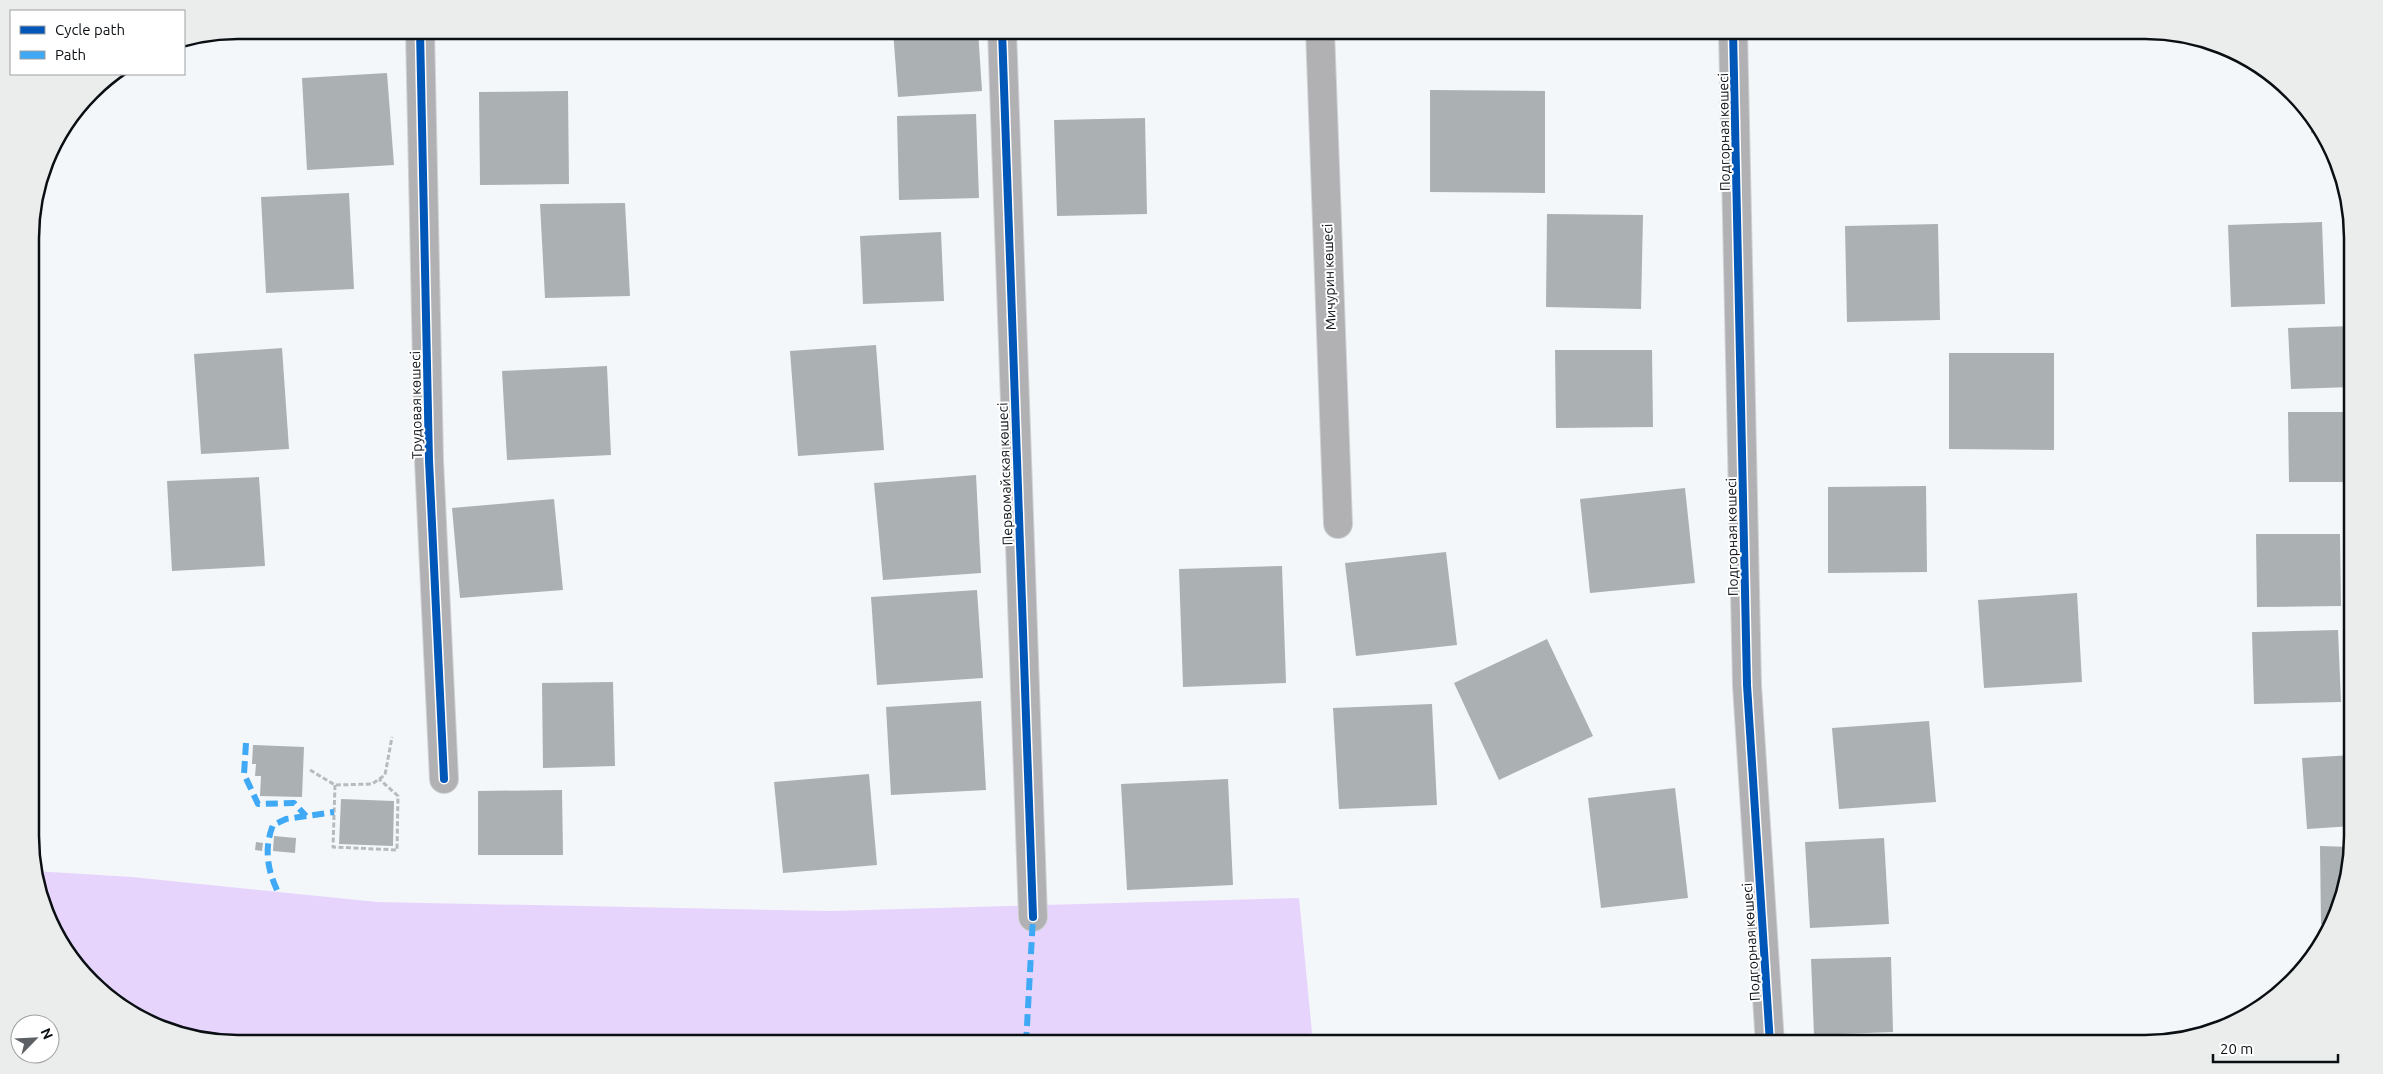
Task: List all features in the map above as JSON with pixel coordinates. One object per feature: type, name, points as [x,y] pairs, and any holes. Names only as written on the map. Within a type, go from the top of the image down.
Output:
[{"type":"street","name":"Трудовая көшесі","points":[[420,39],[429,460],[444,779]]},
{"type":"street","name":"Первомайская көшесі","points":[[1002,39],[1033,917]]},
{"type":"street","name":"Мичурин көшесі","points":[[1320,39],[1338,524]]},
{"type":"street","name":"Подгорная көшесі","points":[[1734,39],[1747,685],[1769,1035]]},
{"type":"path","points":[[310,770],[336,785],[372,784],[385,775],[392,737]]},
{"type":"path","points":[[336,785],[333,847],[397,850],[398,796],[379,779]]},
{"type":"shaded area","points":[[42,872],[132,877],[377,902],[830,911],[1299,898],[1312,1033],[1309,1035],[212,1034],[174,1025],[150,1015],[127,1002],[97,977],[65,936],[49,900]]},
{"type":"building","points":[[894,39],[979,39],[982,91],[898,97]]},
{"type":"building","points":[[387,73],[394,165],[307,170],[302,78]]},
{"type":"building","points":[[1430,90],[1545,91],[1545,193],[1430,192]]},
{"type":"building","points":[[568,91],[569,184],[480,185],[479,92]]},
{"type":"building","points":[[976,114],[979,198],[899,200],[897,116]]},
{"type":"building","points":[[1145,118],[1147,214],[1057,216],[1054,120]]},
{"type":"building","points":[[349,193],[354,289],[266,293],[261,197]]},
{"type":"building","points":[[625,203],[630,296],[545,298],[540,204]]},
{"type":"building","points":[[1547,214],[1643,215],[1641,309],[1546,307]]},
{"type":"building","points":[[2322,222],[2325,304],[2231,307],[2228,225]]},
{"type":"building","points":[[1938,224],[1940,320],[1847,322],[1845,226]]},
{"type":"building","points":[[941,232],[944,301],[863,304],[860,236]]},
{"type":"building","points":[[2344,326],[2344,387],[2291,389],[2288,328]]},
{"type":"building","points":[[876,345],[884,450],[798,456],[790,351]]},
{"type":"building","points":[[282,348],[289,449],[201,454],[194,354]]},
{"type":"building","points":[[1555,350],[1652,350],[1653,427],[1556,428]]},
{"type":"building","points":[[1949,353],[2054,353],[2054,450],[1949,449]]},
{"type":"building","points":[[607,366],[611,455],[507,460],[502,371]]},
{"type":"building","points":[[2288,412],[2344,412],[2344,482],[2289,482]]},
{"type":"building","points":[[976,475],[981,573],[883,580],[874,483]]},
{"type":"building","points":[[259,477],[265,566],[172,571],[167,481]]},
{"type":"building","points":[[1926,486],[1927,572],[1828,573],[1828,487]]},
{"type":"building","points":[[1685,488],[1695,583],[1590,593],[1580,499]]},
{"type":"building","points":[[554,499],[563,590],[460,598],[452,508]]},
{"type":"building","points":[[2256,534],[2340,534],[2341,606],[2257,607]]},
{"type":"building","points":[[1446,552],[1457,645],[1356,656],[1345,563]]},
{"type":"building","points":[[1282,566],[1286,683],[1183,687],[1179,569]]},
{"type":"building","points":[[977,590],[983,678],[877,685],[871,597]]},
{"type":"building","points":[[2077,593],[2082,682],[1984,688],[1978,600]]},
{"type":"building","points":[[2338,630],[2341,702],[2254,704],[2252,632]]},
{"type":"building","points":[[1547,639],[1593,736],[1499,780],[1454,683]]},
{"type":"building","points":[[613,682],[615,766],[543,768],[542,683]]},
{"type":"building","points":[[981,701],[986,790],[891,795],[886,707]]},
{"type":"building","points":[[1432,704],[1437,805],[1339,809],[1333,708]]},
{"type":"building","points":[[1929,721],[1936,802],[1839,809],[1832,728]]},
{"type":"building","points":[[253,745],[304,747],[302,797],[260,796],[261,776],[255,776],[256,764],[252,764]]},
{"type":"building","points":[[2344,756],[2344,827],[2307,829],[2302,758]]},
{"type":"building","points":[[869,774],[877,865],[783,873],[774,782]]},
{"type":"building","points":[[1228,779],[1233,885],[1127,890],[1121,784]]},
{"type":"building","points":[[1675,788],[1688,898],[1601,908],[1588,798]]},
{"type":"building","points":[[562,790],[563,855],[478,855],[478,791]]},
{"type":"building","points":[[341,799],[394,801],[393,846],[339,844]]},
{"type":"building","points":[[274,836],[296,838],[295,853],[273,851]]},
{"type":"building","points":[[1884,838],[1889,924],[1810,928],[1805,842]]},
{"type":"building","points":[[256,842],[263,843],[262,851],[255,850]]},
{"type":"building","points":[[2320,846],[2344,847],[2343,862],[2334,900],[2324,924],[2321,924]]},
{"type":"building","points":[[1891,957],[1893,1032],[1814,1035],[1811,959]]},
{"type":"marked path","points":[[246,743],[244,774],[258,804],[294,803],[306,816]]},
{"type":"marked path","points":[[277,890],[268,858],[268,842],[273,825],[286,819],[334,812]]},
{"type":"marked path","points":[[1026,1035],[1033,917]]},
{"type":"cycle path","points":[[420,39],[429,460],[444,779]]},
{"type":"cycle path","points":[[1002,39],[1033,917]]},
{"type":"cycle path","points":[[1733,39],[1747,685],[1769,1035]]}]
